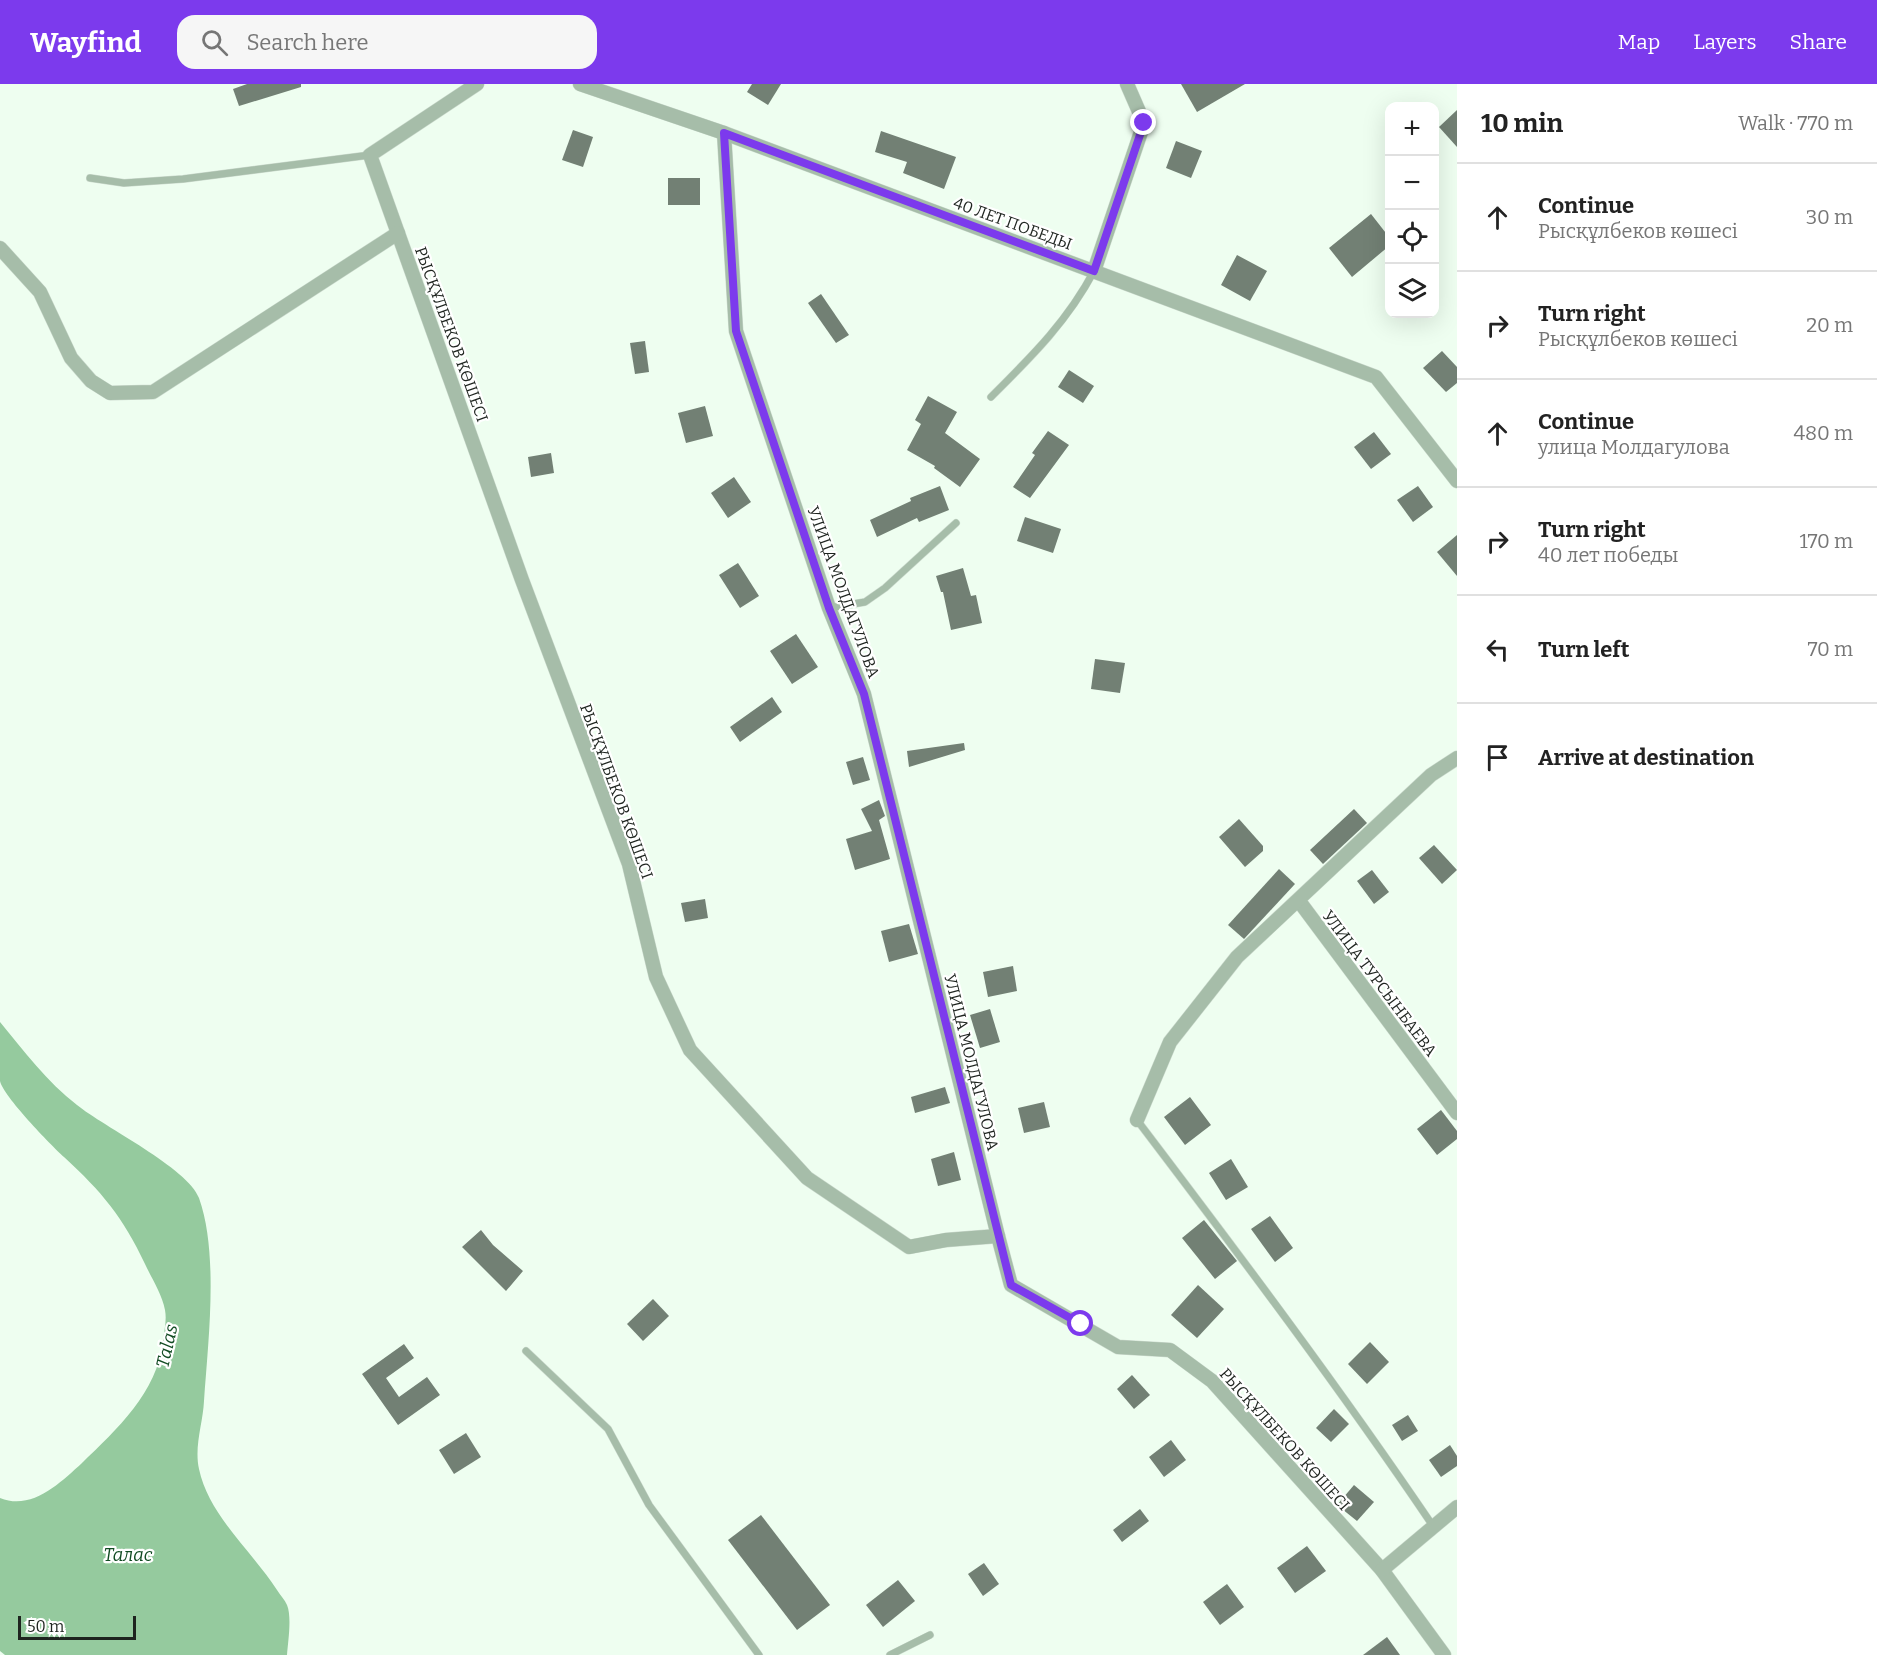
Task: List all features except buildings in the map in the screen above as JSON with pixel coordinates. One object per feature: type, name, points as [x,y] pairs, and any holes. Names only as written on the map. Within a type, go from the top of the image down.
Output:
[{"type":"street","points":[[370,156],[477,84]]},
{"type":"street","name":"40 ЛЕТ ПОБЕДЫ","points":[[580,84],[724,133],[1376,377],[1457,481]]},
{"type":"street","points":[[1094,271],[1144,123],[1128,84]]},
{"type":"street","name":"УЛИЦА МОЛДАГУЛОВА","points":[[724,133],[736,331],[829,608],[864,694],[998,1236]]},
{"type":"street","name":"РЫСҚҰЛБЕКОВ КӨШЕСІ","points":[[370,156],[522,580],[628,864],[656,977],[690,1050],[807,1178],[909,1247],[946,1240],[998,1236],[1011,1285],[1118,1347],[1170,1350],[1212,1381],[1382,1570],[1444,1655]]},
{"type":"street","points":[[0,248],[40,292],[71,358],[91,381],[110,393],[153,392],[398,233]]},
{"type":"street","points":[[1137,1120],[1170,1042],[1237,957],[1431,775],[1457,758]]},
{"type":"street","name":"УЛИЦА ТУРСЫНБАЕВА","points":[[1299,901],[1457,1113]]},
{"type":"street","points":[[1382,1570],[1457,1507]]},
{"type":"lane","points":[[90,178],[124,183],[183,179],[370,156]]},
{"type":"lane","points":[[991,397],[1037,352],[1077,303],[1094,271]]},
{"type":"lane","points":[[829,608],[865,602],[879,593],[956,523]]},
{"type":"lane","points":[[1137,1120],[1252,1272],[1390,1462],[1432,1526]]},
{"type":"lane","points":[[526,1351],[608,1429],[649,1505],[759,1655]]},
{"type":"lane","points":[[890,1655],[930,1635]]},
{"type":"water","name":"Талас","points":[[0,1022],[36,1066],[66,1096],[163,1161],[192,1186],[199,1198],[209,1245],[210,1298],[204,1401],[198,1443],[199,1469],[204,1486],[221,1518],[286,1603],[289,1623],[287,1655],[5,1655],[0,1651],[0,1498],[23,1501],[45,1493],[73,1471],[121,1423],[133,1409],[153,1377],[159,1360],[166,1318],[159,1292],[137,1247],[120,1219],[90,1182],[28,1120],[3,1088],[0,1081]]},
{"type":"route","points":[[1081,1324],[1011,1285],[864,694],[829,608],[736,331],[724,133],[1094,271],[1144,123]]},
{"type":"water label","name":"Talas","points":[[167,1346]]}]
